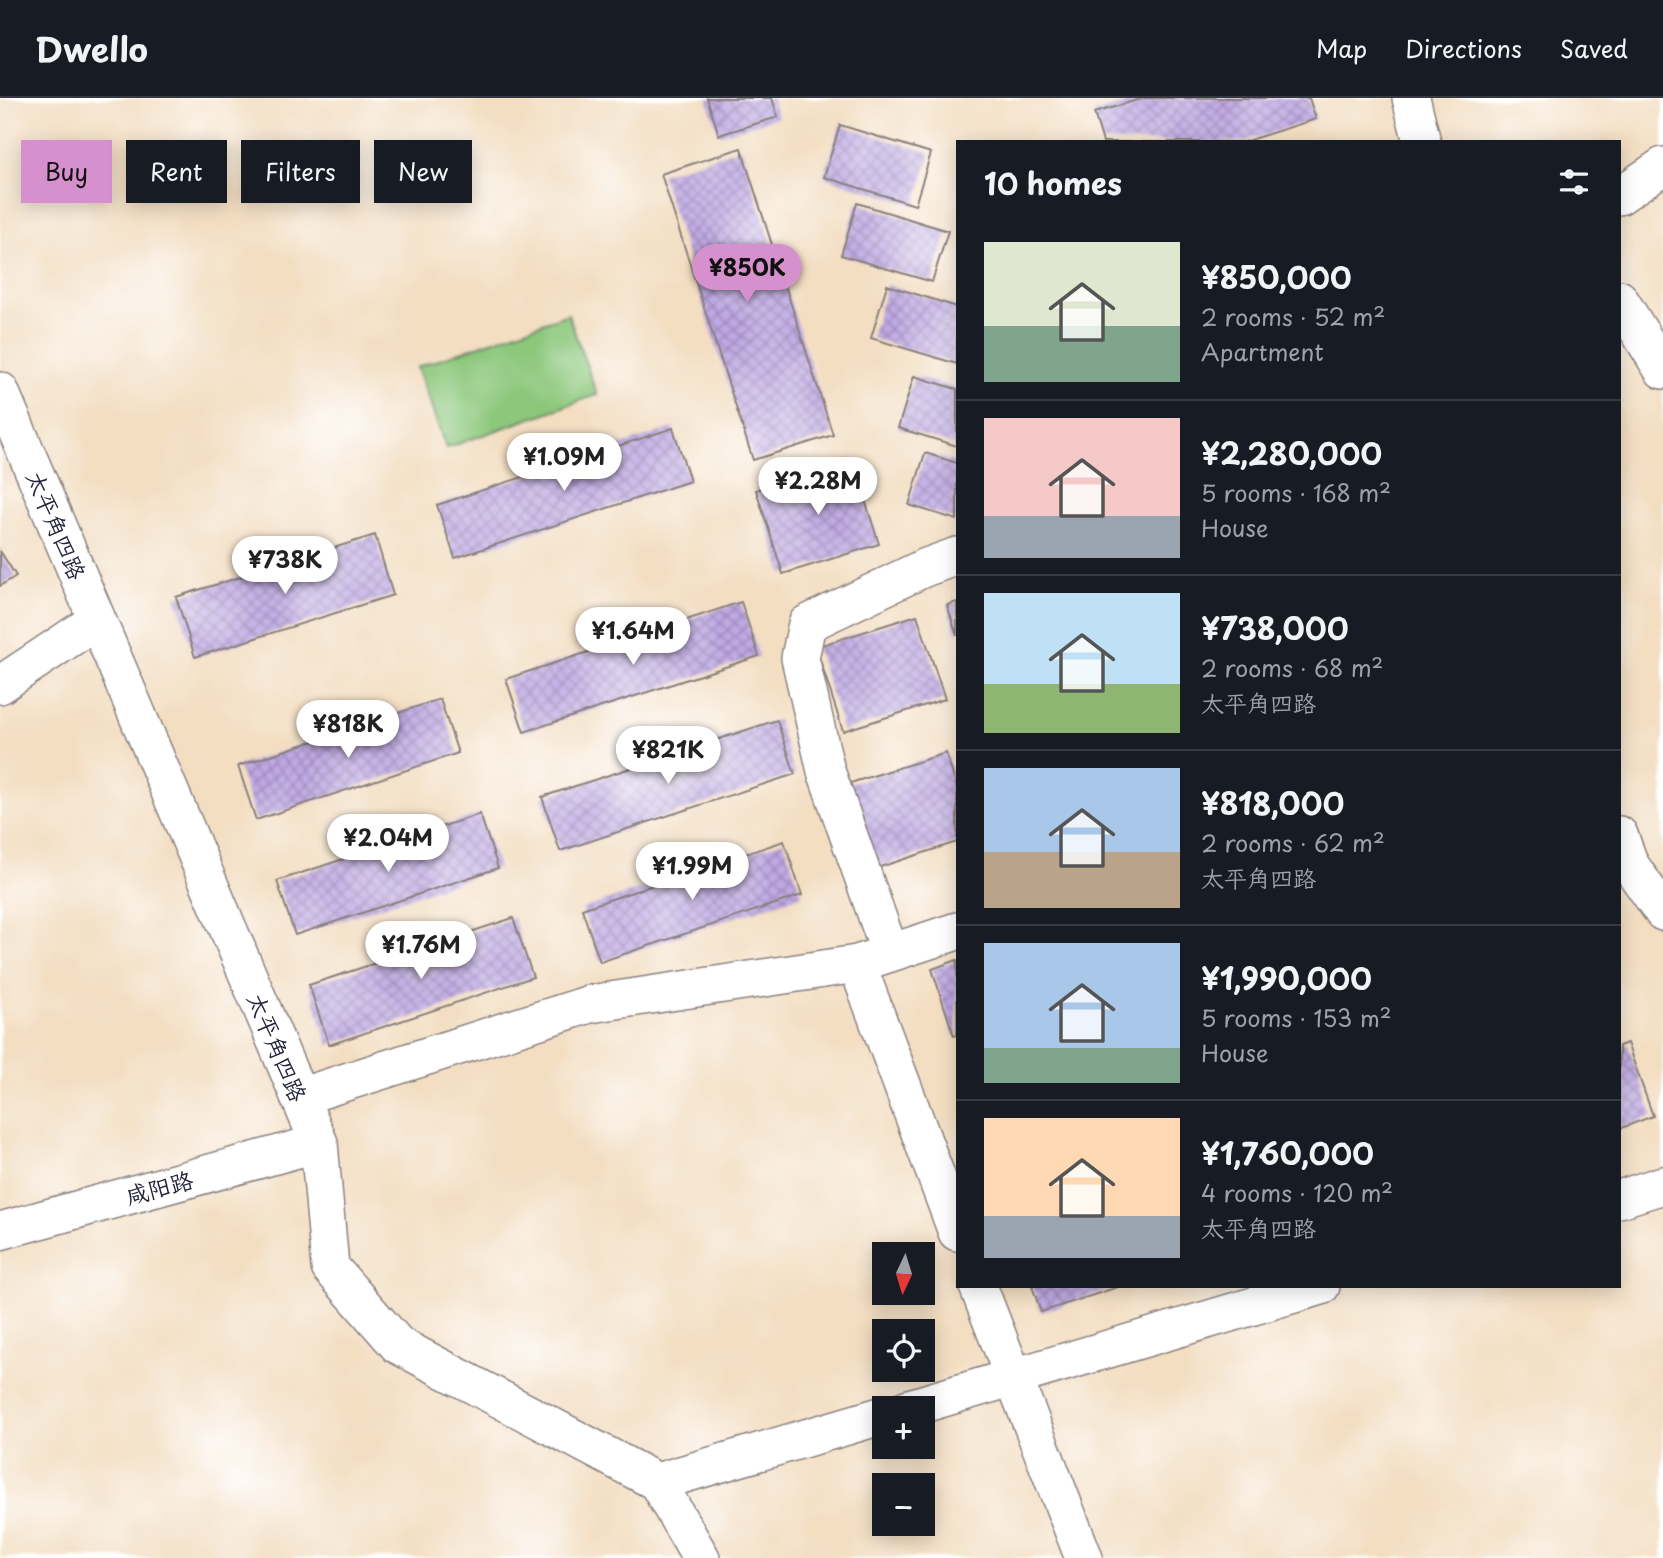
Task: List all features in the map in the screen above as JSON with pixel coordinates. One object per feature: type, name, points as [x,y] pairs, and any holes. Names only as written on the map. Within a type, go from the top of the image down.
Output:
[{"type":"street","points":[[1411,98],[1422,140]]},
{"type":"street","points":[[1621,195],[1663,166]]},
{"type":"street","points":[[1621,302],[1663,370]]},
{"type":"street","name":"太平角四路","points":[[0,391],[319,1143],[330,1266],[398,1345],[657,1482]]},
{"type":"street","points":[[956,556],[924,568],[807,624],[800,657],[873,958],[956,1229]]},
{"type":"street","points":[[0,685],[97,620]]},
{"type":"street","points":[[1621,840],[1630,865],[1663,912]]},
{"type":"street","points":[[299,1097],[590,1004],[873,958],[956,931]]},
{"type":"street","name":"咸阳路","points":[[0,1231],[319,1143]]},
{"type":"street","points":[[1621,1198],[1663,1185]]},
{"type":"street","points":[[979,1288],[1084,1558]]},
{"type":"street","points":[[935,1401],[1314,1288]]},
{"type":"street","points":[[701,1558],[657,1482],[872,1419]]},
{"type":"green space","points":[[568,314],[597,395],[446,448],[417,367]]},
{"type":"building","points":[[707,98],[772,98],[778,117],[719,135]]},
{"type":"building","points":[[1144,98],[1309,98],[1316,119],[1249,140],[1102,140],[1094,113]]},
{"type":"building","points":[[840,125],[931,153],[915,205],[824,177]]},
{"type":"building","points":[[741,148],[833,435],[753,460],[661,174]]},
{"type":"building","points":[[857,203],[948,231],[932,282],[841,255]]},
{"type":"building","points":[[887,285],[956,307],[956,364],[871,338]]},
{"type":"building","points":[[914,376],[956,389],[956,446],[898,428]]},
{"type":"building","points":[[673,428],[690,481],[455,558],[437,505]]},
{"type":"building","points":[[925,453],[956,463],[956,520],[909,505]]},
{"type":"building","points":[[852,459],[879,544],[783,574],[756,490]]},
{"type":"building","points":[[375,535],[393,595],[195,657],[176,597]]},
{"type":"building","points":[[0,551],[16,576],[0,586]]},
{"type":"building","points":[[741,602],[759,656],[524,732],[506,679]]},
{"type":"building","points":[[956,602],[956,633],[947,605]]},
{"type":"building","points":[[917,615],[945,699],[843,731],[816,647]]},
{"type":"building","points":[[440,699],[458,753],[256,820],[238,766]]},
{"type":"building","points":[[777,720],[795,774],[560,851],[542,797]]},
{"type":"building","points":[[946,753],[956,785],[956,842],[871,870],[844,785]]},
{"type":"building","points":[[480,814],[498,868],[295,935],[277,881]]},
{"type":"building","points":[[784,841],[802,895],[600,962],[582,909]]},
{"type":"building","points":[[513,918],[533,977],[329,1045],[309,985]]},
{"type":"building","points":[[956,960],[956,1035],[954,1036],[932,969]]},
{"type":"building","points":[[1627,1043],[1653,1116],[1621,1128],[1621,1045]]},
{"type":"building","points":[[1033,1288],[1115,1288],[1041,1312]]}]
